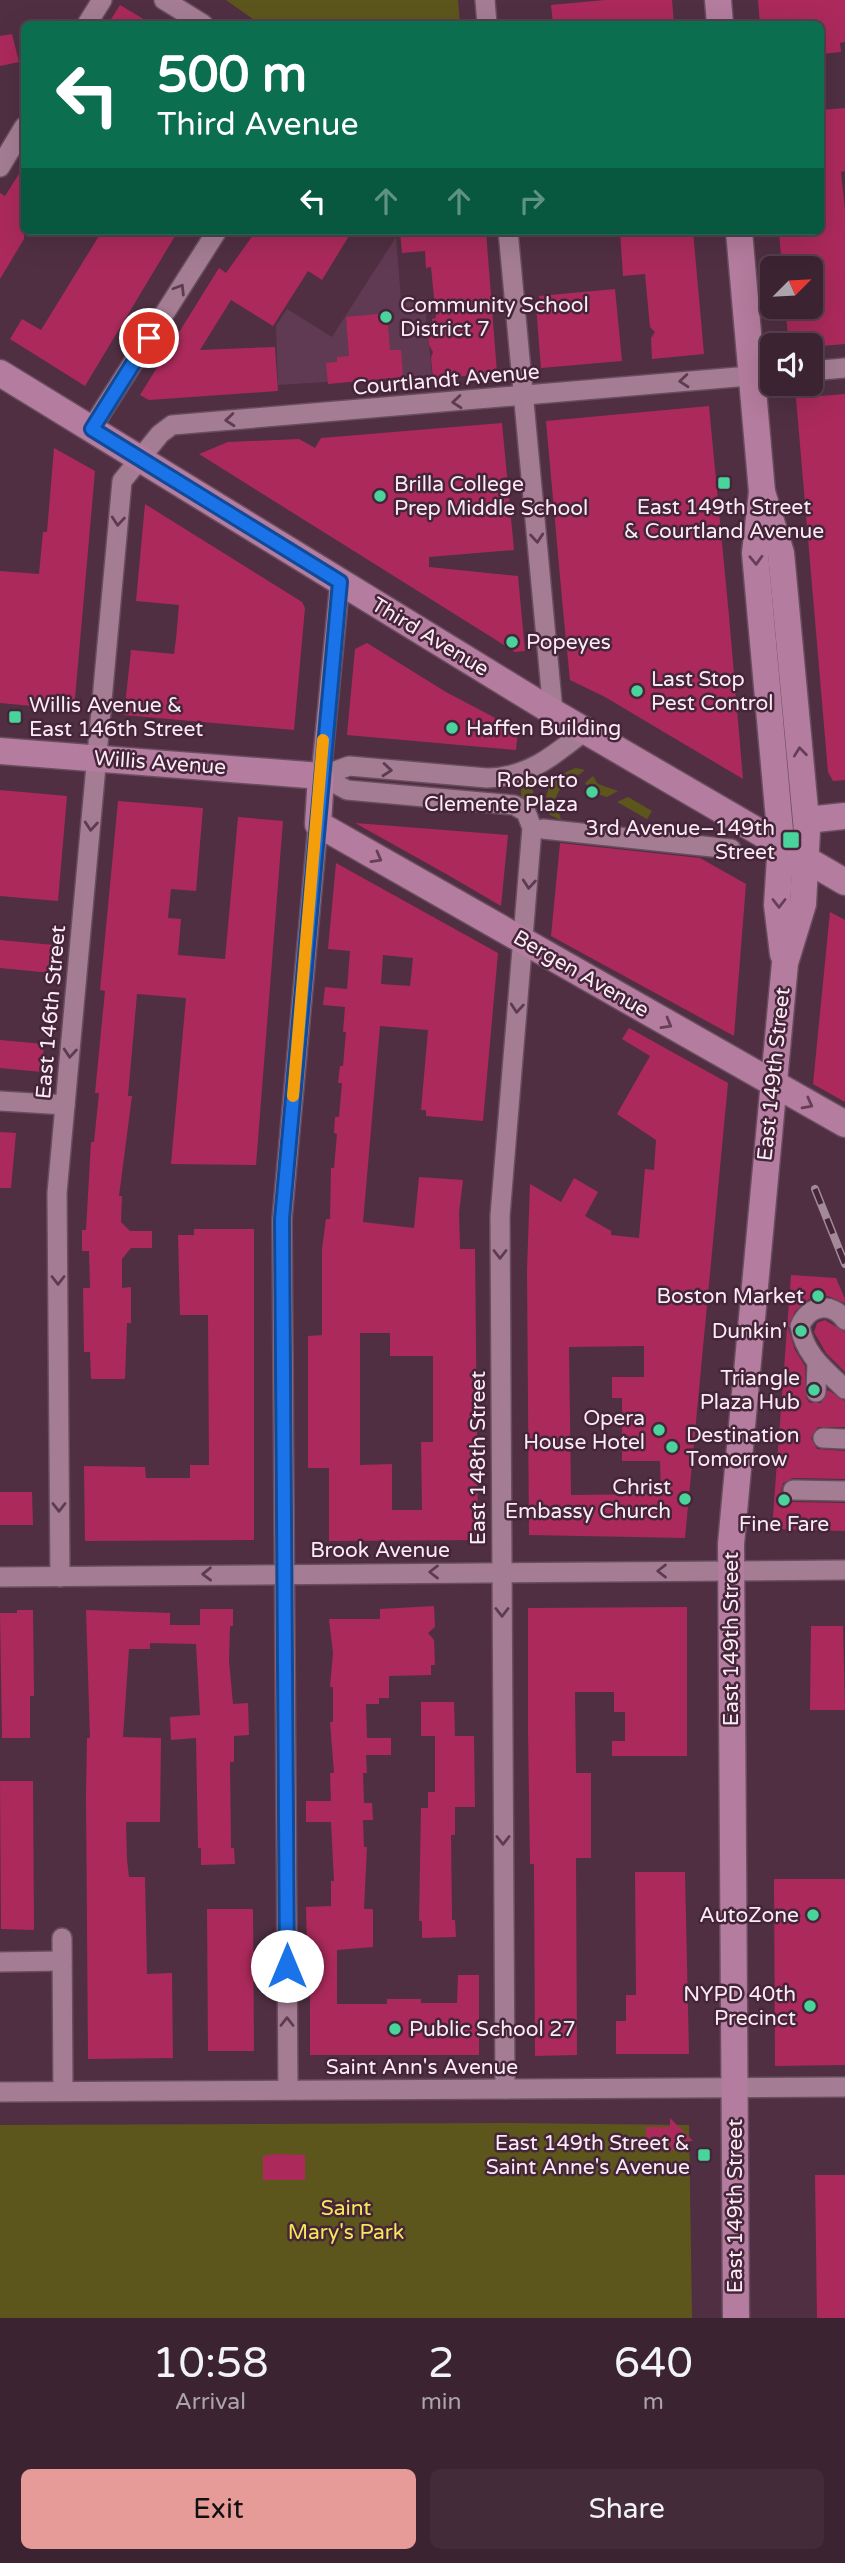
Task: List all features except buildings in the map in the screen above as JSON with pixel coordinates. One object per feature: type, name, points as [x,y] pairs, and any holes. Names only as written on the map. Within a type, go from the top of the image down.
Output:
[{"type":"main road","points":[[718,0],[720,21]]},
{"type":"main road","name":"East 149th Street","points":[[740,235],[760,362]]},
{"type":"main road","name":"Third Avenue","points":[[0,373],[553,712],[807,859]]},
{"type":"main road","name":"East 149th Street","points":[[762,396],[762,492],[755,553],[781,842],[777,905],[785,963]]},
{"type":"main road","name":"East 149th Street","points":[[736,2318],[730,1571],[785,963],[803,904],[807,859],[807,820],[780,552],[762,492]]},
{"type":"main road","name":"Willis Avenue","points":[[0,751],[321,776]]},
{"type":"main road","points":[[318,824],[321,776]]},
{"type":"main road","points":[[807,820],[845,816]]},
{"type":"main road","name":"Bergen Avenue","points":[[318,824],[845,1124]]},
{"type":"main road","points":[[807,859],[845,882]]},
{"type":"street","points":[[89,21],[102,0]]},
{"type":"street","points":[[164,0],[198,21]]},
{"type":"street","points":[[485,0],[487,21]]},
{"type":"street","points":[[0,167],[21,132]]},
{"type":"street","points":[[92,429],[214,235]]},
{"type":"street","points":[[508,235],[553,712]]},
{"type":"street","points":[[823,370],[845,368]]},
{"type":"street","name":"Courtlandt Avenue","points":[[138,458],[160,433],[172,425],[525,397],[760,374]]},
{"type":"street","name":"East 146th Street","points":[[60,1577],[57,1193],[122,481],[138,458]]},
{"type":"street","points":[[321,776],[340,582]]},
{"type":"street","name":"Willis Avenue","points":[[321,776],[349,766],[487,778],[510,776],[546,761],[587,730]]},
{"type":"street","name":"Willis Avenue","points":[[321,776],[347,790],[514,805],[526,812],[538,829]]},
{"type":"street","points":[[288,2090],[282,1219],[318,824]]},
{"type":"street","points":[[538,829],[731,849]]},
{"type":"street","name":"East 148th Street","points":[[505,2089],[500,1206],[524,940],[538,829]]},
{"type":"street","points":[[0,1101],[65,1105]]},
{"type":"street","points":[[845,1320],[838,1310],[826,1306],[809,1312],[803,1319],[802,1339],[817,1363],[845,1389]]},
{"type":"street","points":[[817,1363],[817,1392]]},
{"type":"street","points":[[822,1438],[845,1439]]},
{"type":"street","points":[[793,1490],[845,1491]]},
{"type":"street","name":"Brook Avenue","points":[[0,1577],[845,1570]]},
{"type":"street","points":[[62,1938],[63,2091]]},
{"type":"street","points":[[0,1962],[62,1961]]},
{"type":"street","name":"Saint Ann's Avenue","points":[[0,2092],[845,2087]]},
{"type":"shaded area","name":"Community School District 7","points":[[396,237],[401,300],[424,298],[432,375],[278,385],[276,326],[287,309],[332,337]]},
{"type":"green space","points":[[226,0],[458,0],[460,21],[256,21]]},
{"type":"green space","points":[[576,768],[585,770],[560,789],[555,799],[561,820],[550,815],[547,809],[549,788],[557,778]]},
{"type":"green space","points":[[534,776],[532,808],[521,798],[521,780]]},
{"type":"green space","points":[[593,776],[598,784],[618,791],[607,797],[594,793],[585,783]]},
{"type":"green space","points":[[628,797],[652,811],[647,819],[617,802]]},
{"type":"green space","name":"Saint Mary's Park","points":[[0,2125],[689,2125],[692,2318],[0,2318]]},
{"type":"railway","points":[[815,1189],[845,1264]]},
{"type":"slow traffic","points":[[293,1096],[323,740]]},
{"type":"place","name":"Community School District 7","points":[[386,317]]},
{"type":"place","name":"East 149th Street & Courtland Avenue","points":[[724,483]]},
{"type":"place","name":"Brilla College Prep Middle School","points":[[380,496]]},
{"type":"place","name":"Popeyes","points":[[512,642]]},
{"type":"place","name":"Last Stop Pest Control","points":[[637,691]]},
{"type":"place","name":"Willis Avenue & East 146th Street","points":[[15,717]]},
{"type":"place","name":"Haffen Building","points":[[452,728]]},
{"type":"place","name":"Roberto Clemente Plaza","points":[[592,792]]},
{"type":"place","name":"3rd Avenue–149th Street","points":[[791,840]]},
{"type":"place","name":"Boston Market","points":[[818,1296]]},
{"type":"place","name":"Dunkin'","points":[[801,1331]]},
{"type":"place","name":"Triangle Plaza Hub","points":[[814,1390]]},
{"type":"place","name":"Opera House Hotel","points":[[659,1430]]},
{"type":"place","name":"Destination Tomorrow","points":[[672,1447]]},
{"type":"place","name":"Christ Embassy Church","points":[[685,1499]]},
{"type":"place","name":"Fine Fare","points":[[784,1500]]},
{"type":"place","name":"AutoZone","points":[[813,1915]]},
{"type":"place","name":"NYPD 40th Precinct","points":[[810,2006]]},
{"type":"place","name":"Public School 27","points":[[395,2029]]},
{"type":"place","name":"East 149th Street & Saint Anne's Avenue","points":[[704,2155]]},
{"type":"route","points":[[149,338],[92,429],[340,582],[333,630],[282,1219],[287,1966]]}]
